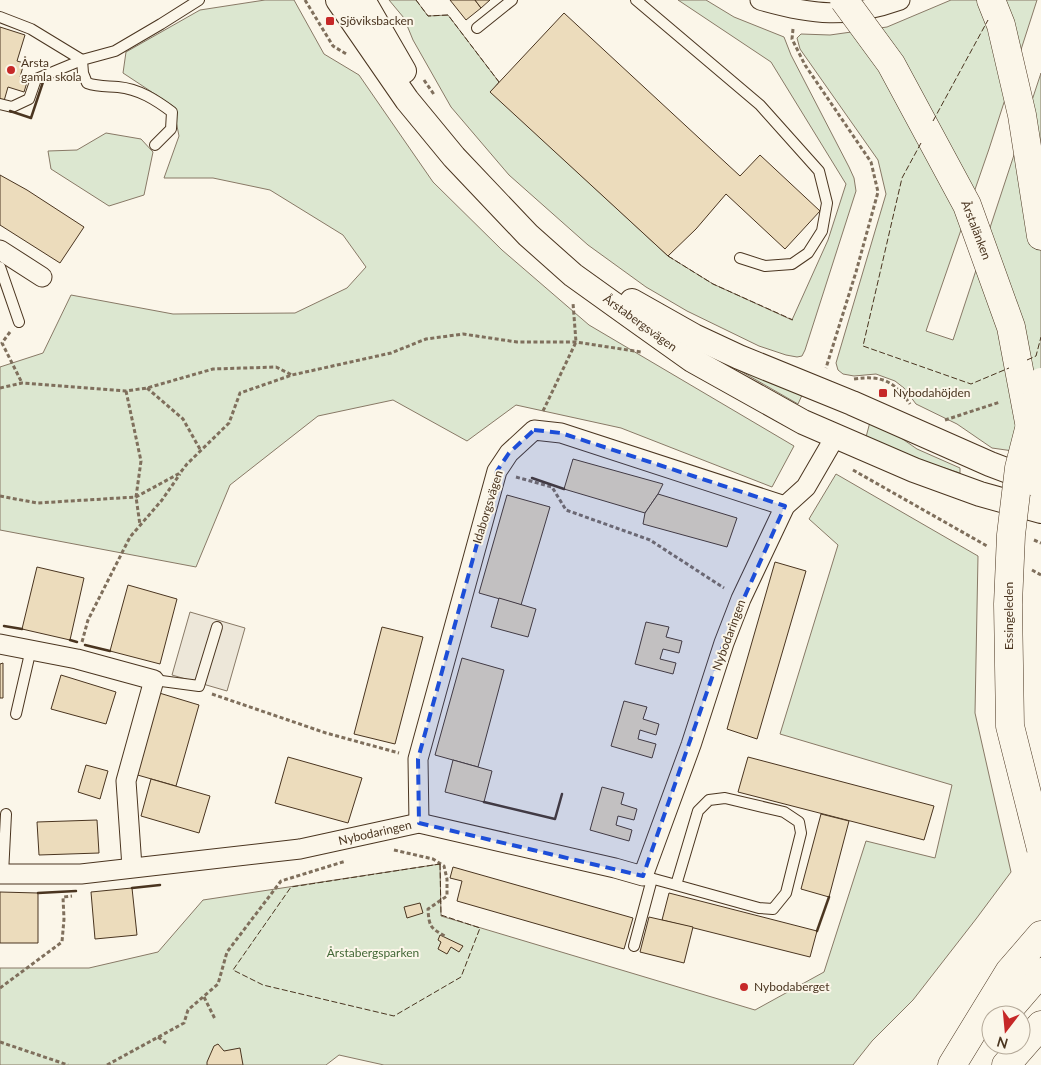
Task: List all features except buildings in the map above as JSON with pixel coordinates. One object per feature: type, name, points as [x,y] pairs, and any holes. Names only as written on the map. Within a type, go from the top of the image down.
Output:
[{"type":"main road","name":"Årstalänken","points":[[844,0],[891,64],[968,204],[1011,327],[1041,485]]},
{"type":"main road","points":[[991,0],[1001,25],[1022,115],[1041,236]]},
{"type":"main road","name":"Essingeleden","points":[[1041,382],[1019,468],[1011,535],[1008,604],[1010,726],[1041,849]]},
{"type":"main road","points":[[952,1065],[1009,972],[1041,935]]},
{"type":"main road","points":[[1013,1005],[1041,972]]},
{"type":"main road","points":[[1006,1065],[1041,1025]]},
{"type":"main road","points":[[963,1065],[981,1042]]},
{"type":"street","name":"Årstabergsvägen","points":[[338,0],[407,100],[454,157],[528,234],[567,269],[692,360],[803,422],[835,437],[914,470],[980,494],[1041,511]]},
{"type":"street","name":"Årstabergsvägen","points":[[364,0],[400,66],[452,140],[493,184],[540,228],[593,272],[638,305],[694,336],[747,360],[852,403],[1041,485]]},
{"type":"street","points":[[760,0],[795,10],[835,14],[880,7],[900,0]]},
{"type":"street","points":[[0,250],[42,277]]},
{"type":"street","points":[[835,437],[852,403]]},
{"type":"street","points":[[534,430],[561,432],[785,506]]},
{"type":"street","name":"Idaborgsvägen","points":[[420,823],[418,759],[497,471],[509,453],[534,430]]},
{"type":"street","name":"Nybodaringen","points":[[2,874],[81,874],[300,849],[420,823],[615,868],[648,878],[724,643],[741,599],[785,506],[806,487],[835,437]]},
{"type":"street","points":[[0,644],[77,659],[154,680],[126,781],[132,868]]},
{"type":"lane","points":[[0,104],[12,107],[29,99],[36,79],[82,60],[115,50],[199,0]]},
{"type":"lane","points":[[477,28],[512,0]]},
{"type":"lane","points":[[636,0],[760,105],[819,172],[827,203],[822,231],[808,253],[792,264],[783,265],[766,266],[740,258]]},
{"type":"lane","points":[[0,17],[31,29],[82,60]]},
{"type":"lane","points":[[82,60],[82,73],[87,83],[100,87],[120,87],[151,96],[172,112],[170,130],[155,145]]},
{"type":"lane","points":[[0,267],[18,322]]},
{"type":"lane","points":[[154,680],[199,686],[216,628]]},
{"type":"lane","points":[[16,714],[30,649]]},
{"type":"lane","name":"Nybodaringen","points":[[648,878],[759,908],[773,909],[786,893],[801,833],[800,822],[784,812],[725,798],[709,800],[698,812],[676,885]]},
{"type":"lane","points":[[2,874],[6,814]]},
{"type":"lane","points":[[634,946],[648,878]]},
{"type":"path","points":[[423,79],[439,102]]},
{"type":"path","points":[[534,430],[576,342],[572,295]]},
{"type":"path","points":[[18,322],[2,343],[22,383]]},
{"type":"path","points":[[81,644],[88,620],[109,575],[130,538],[162,500],[187,464],[229,423],[240,394],[292,375],[391,353],[426,339],[463,334],[517,342],[576,342],[644,353]]},
{"type":"path","points":[[0,388],[22,383],[126,391],[147,388],[213,369],[276,366],[292,375]]},
{"type":"path","points":[[853,380],[877,378],[893,385],[900,390],[912,407]]},
{"type":"path","points":[[147,388],[183,419],[201,451]]},
{"type":"path","points":[[126,391],[140,461],[136,497],[140,525]]},
{"type":"path","points":[[942,421],[1004,401]]},
{"type":"path","points":[[497,471],[552,487],[566,510],[650,540],[741,599]]},
{"type":"path","points":[[0,496],[37,503],[136,497],[180,473]]},
{"type":"path","points":[[199,686],[209,693],[326,733],[418,759]]},
{"type":"path","points":[[394,847],[388,849],[433,859],[444,866],[447,879],[447,896],[428,909],[428,921],[432,929],[445,936]]},
{"type":"path","points":[[107,1065],[184,1023],[188,1010],[218,984],[228,952],[281,881],[352,860]]},
{"type":"path","points":[[0,988],[62,942],[64,920],[63,897],[73,896]]},
{"type":"path","points":[[204,997],[215,1019]]},
{"type":"path","points":[[158,1037],[166,1043]]},
{"type":"path","points":[[0,1042],[68,1065]]},
{"type":"highlighted area","points":[[534,430],[561,433],[785,506],[724,643],[643,876],[419,823],[418,759],[497,471],[509,453]]},
{"type":"green space","points":[[265,0],[294,0],[324,54],[359,75],[433,182],[502,250],[589,325],[794,446],[772,487],[621,428],[516,405],[467,441],[393,400],[318,416],[230,485],[196,567],[0,530],[0,367],[43,353],[71,295],[173,314],[295,313],[347,288],[366,267],[343,235],[270,190],[213,178],[164,178],[179,136],[173,106],[123,73],[126,52],[200,10]]},
{"type":"green space","points":[[389,0],[416,0],[428,16],[448,15],[499,82],[491,92],[668,256],[713,284],[792,320],[828,240],[846,184],[771,62],[678,0],[706,0],[734,17],[784,37],[791,55],[849,167],[854,178],[856,191],[802,356],[786,355],[759,346],[687,311],[646,287],[588,245],[509,175],[451,107],[413,40],[404,18]]},
{"type":"green space","points":[[951,0],[1037,0],[989,149],[926,331],[953,340],[1041,73],[1041,455],[992,448],[957,424],[916,404],[904,388],[895,381],[876,374],[854,376],[843,374],[838,370],[836,363],[886,194],[878,160],[800,49],[797,38],[801,34],[830,35],[887,27]]},
{"type":"green space","points":[[106,133],[141,139],[153,152],[144,195],[109,206],[51,169],[48,151],[77,150]]},
{"type":"green space","points":[[723,361],[803,393],[798,404]]},
{"type":"green space","points":[[870,422],[891,431],[917,449],[960,468],[960,473],[929,463],[866,437]]},
{"type":"green space","name":"Årstabergsparken","points":[[836,474],[978,556],[975,713],[1011,872],[913,1000],[872,1041],[853,1065],[384,1065],[339,1055],[326,1065],[0,1065],[0,968],[89,968],[158,952],[203,900],[440,864],[441,916],[755,1010],[824,972],[866,841],[935,858],[952,785],[780,734],[838,545],[809,519]]},
{"type":"shaded area","points":[[190,612],[245,628],[227,691],[172,675]]},
{"type":"fence","points":[[416,0],[428,16],[448,15],[499,82],[497,85]]},
{"type":"fence","points":[[933,121],[988,20]]},
{"type":"fence","points":[[921,143],[902,178],[863,346],[971,384],[1009,368]]},
{"type":"fence","points":[[668,256],[713,284],[793,320]]},
{"type":"fence","points":[[1027,360],[1036,356],[1041,337]]},
{"type":"fence","points":[[440,864],[441,915],[480,928],[461,977],[394,1016],[263,985],[233,970],[291,887],[440,864]]},
{"type":"wall","points":[[10,111],[31,118],[43,82]]},
{"type":"wall","points":[[532,478],[564,489]]},
{"type":"wall","points":[[4,626],[22,629]]},
{"type":"wall","points":[[70,640],[77,642]]},
{"type":"wall","points":[[85,645],[110,651]]},
{"type":"wall","points":[[484,802],[555,819],[562,794]]},
{"type":"wall","points":[[132,888],[160,885]]},
{"type":"wall","points":[[38,893],[76,891]]},
{"type":"wall","points":[[817,931],[829,897]]},
{"type":"place","name":"Sjöviksbacken","points":[[330,21]]},
{"type":"place","name":"Årsta gamla skola","points":[[11,70]]},
{"type":"place","name":"Nybodahöjden","points":[[883,393]]},
{"type":"place","name":"Nybodaberget","points":[[744,987]]}]
